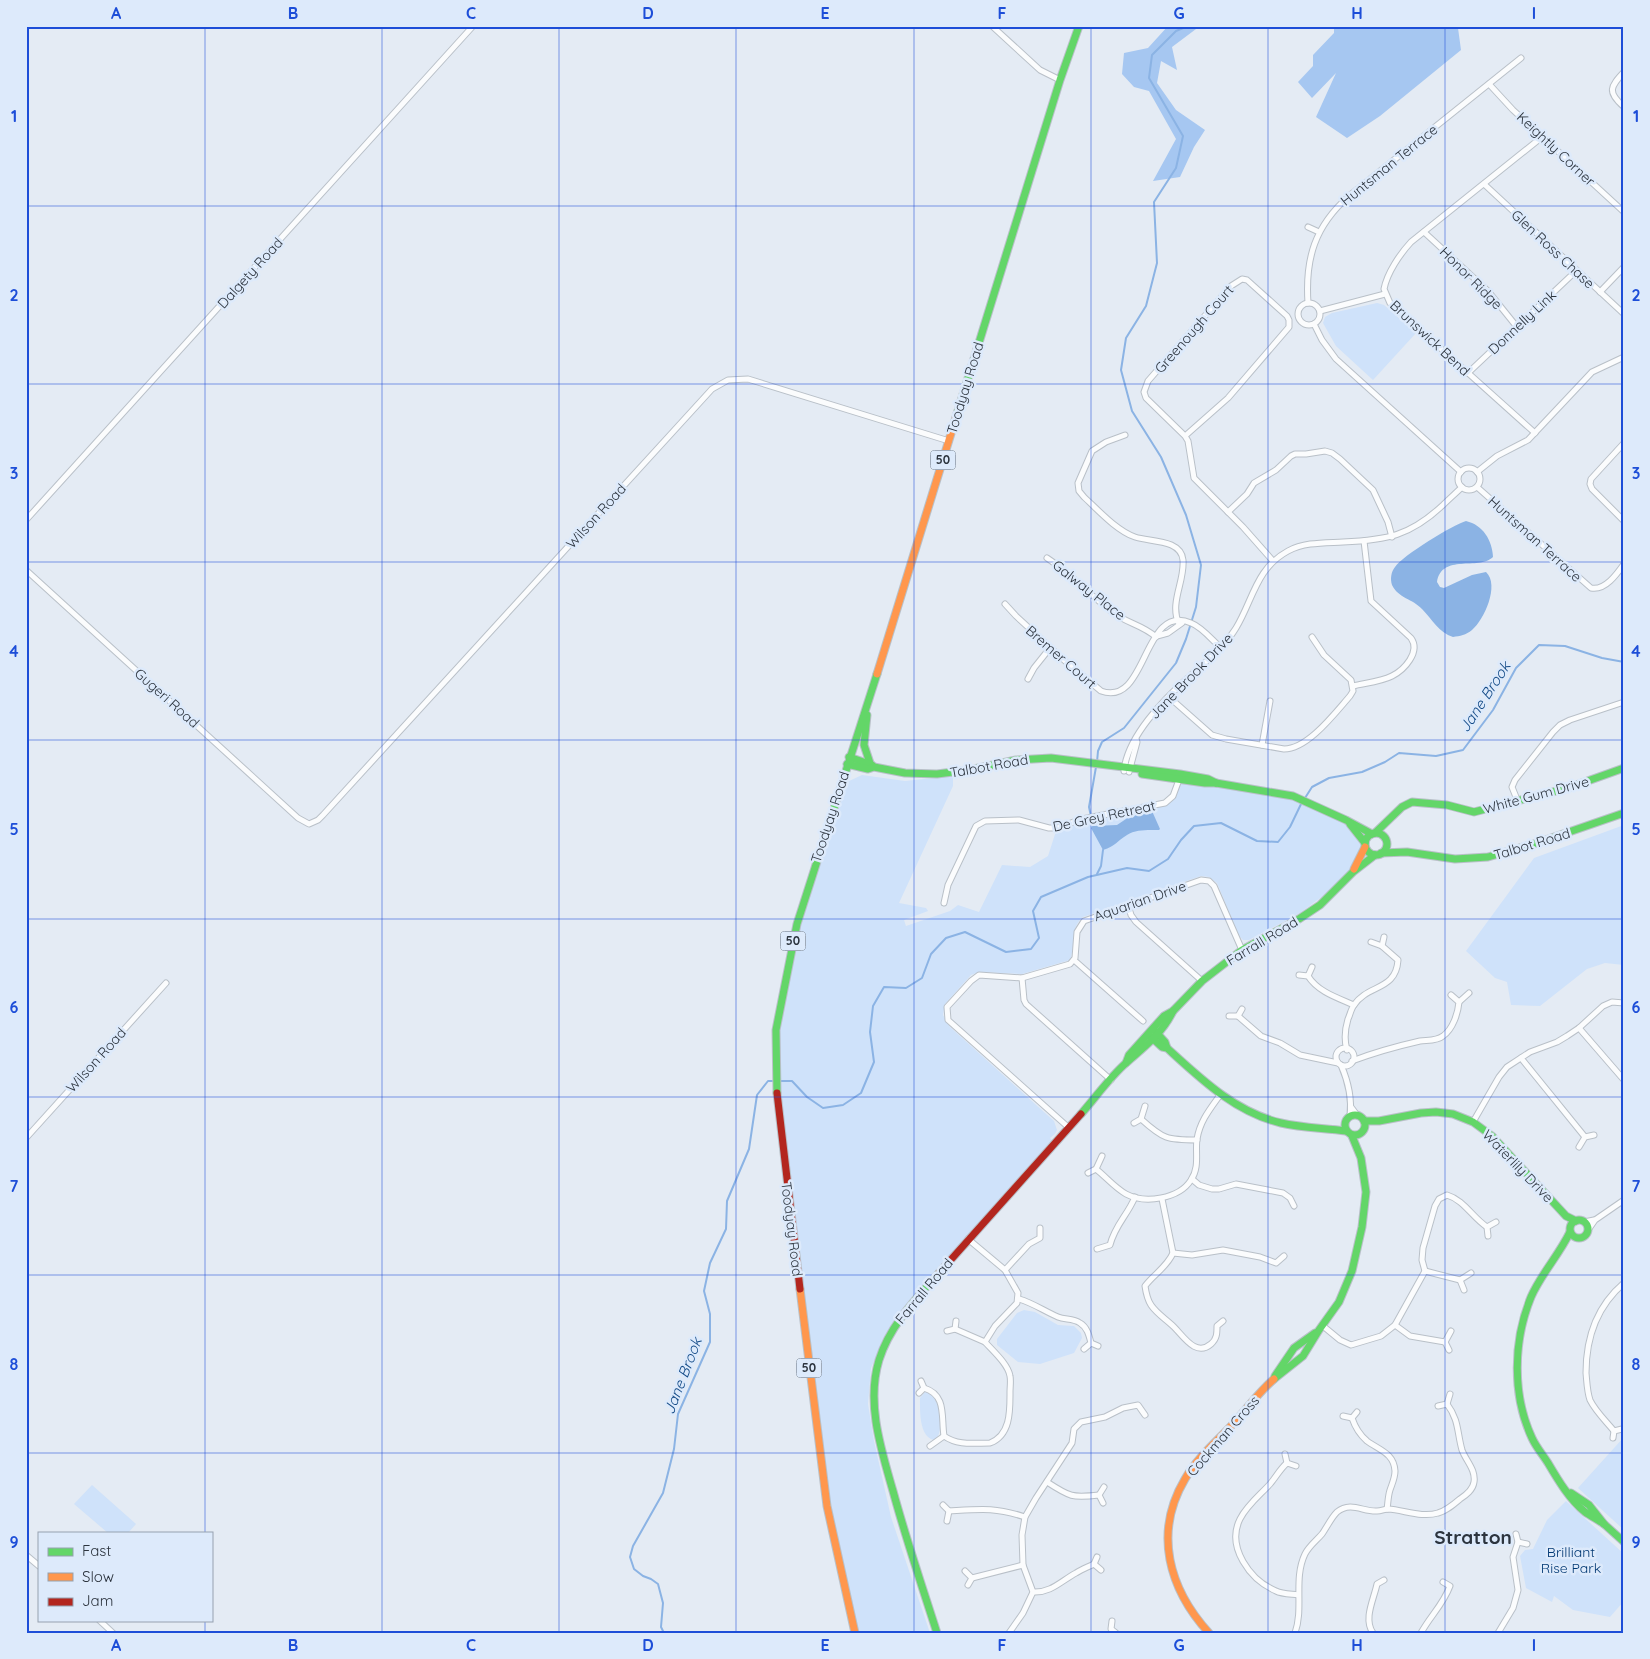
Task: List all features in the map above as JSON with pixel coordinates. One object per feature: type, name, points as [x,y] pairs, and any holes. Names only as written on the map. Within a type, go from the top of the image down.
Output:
[{"type":"main road","name":"Toodyay Road","points":[[855,1633],[827,1506],[777,1100],[776,1030],[787,965],[797,924],[872,690],[1060,80],[1079,26]]},
{"type":"main road","points":[[872,690],[863,742],[866,757],[872,765]]},
{"type":"main road","name":"Talbot Road","points":[[848,760],[905,773],[937,774],[970,770],[1016,760],[1051,758],[1103,765],[1111,770],[1208,778],[1216,783],[1274,791],[1304,800],[1374,834]]},
{"type":"main road","name":"White Gum Drive","points":[[1374,834],[1393,818],[1402,807],[1412,802],[1447,805],[1474,812],[1577,785],[1624,768]]},
{"type":"main road","name":"Talbot Road","points":[[1378,854],[1407,852],[1455,859],[1488,857],[1537,844],[1624,813]]},
{"type":"main road","points":[[1386,842],[1382,835],[1374,834],[1367,838],[1365,845],[1369,853],[1378,854],[1385,849],[1386,842],[1387,832],[1393,818]]},
{"type":"main road","name":"Talbot Road","points":[[1346,820],[1360,835],[1365,845]]},
{"type":"main road","name":"Talbot Road","points":[[1386,842],[1407,852]]},
{"type":"main road","name":"Farrall Road","points":[[1353,872],[1365,845]]},
{"type":"main road","name":"Farrall Road","points":[[937,1633],[893,1494],[875,1417],[873,1400],[874,1381],[883,1346],[907,1309],[968,1239],[1126,1063],[1129,1055],[1169,1020],[1173,1012],[1202,981],[1242,950],[1320,905],[1353,872],[1378,854]]},
{"type":"main road","points":[[1153,1034],[1162,1047],[1167,1048],[1220,1095],[1248,1111],[1281,1123],[1328,1128],[1349,1134]]},
{"type":"main road","name":"Waterlily Drive","points":[[1349,1134],[1379,1121],[1420,1112],[1453,1114],[1473,1122],[1492,1136],[1566,1216],[1572,1233]]},
{"type":"main road","points":[[1328,1128],[1350,1117]]},
{"type":"main road","points":[[1350,1117],[1364,1127]]},
{"type":"main road","points":[[1349,1134],[1344,1126],[1350,1117]]},
{"type":"main road","name":"Cockman Cross","points":[[1359,1148],[1364,1127]]},
{"type":"main road","name":"Cockman Cross","points":[[1274,1378],[1282,1363],[1294,1348],[1317,1332],[1334,1312],[1346,1290],[1354,1268],[1365,1207],[1366,1181],[1359,1148],[1349,1134]]},
{"type":"main road","name":"Waterlily Drive","points":[[1566,1216],[1580,1221]]},
{"type":"main road","points":[[1572,1233],[1584,1236],[1588,1230],[1580,1221],[1542,1276],[1524,1315],[1518,1351],[1519,1395],[1533,1439],[1559,1481],[1585,1512],[1604,1524],[1624,1542]]},
{"type":"main road","name":"Cockman Cross","points":[[1209,1633],[1196,1620],[1185,1604],[1174,1581],[1168,1555],[1170,1517],[1180,1487],[1190,1472],[1274,1378],[1300,1359],[1317,1332]]},
{"type":"street","name":"Dalgety Road","points":[[26,520],[473,26]]},
{"type":"street","points":[[992,26],[1040,70],[1060,80]]},
{"type":"street","name":"Huntsman Terrace","points":[[1308,302],[1310,257],[1320,232],[1334,211],[1349,196],[1521,58]]},
{"type":"street","points":[[1624,72],[1616,80],[1612,89],[1614,97],[1624,107]]},
{"type":"street","name":"Keightly Corner","points":[[1489,84],[1504,101],[1624,212]]},
{"type":"street","name":"Brunswick Bend","points":[[1535,433],[1390,303],[1385,294],[1384,284],[1411,242],[1542,137]]},
{"type":"street","name":"Glen Ross Chase","points":[[1484,184],[1624,314]]},
{"type":"street","points":[[1308,227],[1320,232]]},
{"type":"street","name":"Honor Ridge","points":[[1424,232],[1488,291],[1517,327]]},
{"type":"street","points":[[1600,292],[1624,267]]},
{"type":"street","name":"Donnelly Link","points":[[1468,373],[1576,271]]},
{"type":"street","name":"Greenough Court","points":[[1242,279],[1247,280],[1287,316],[1289,327],[1245,376],[1233,393],[1194,430],[1185,436],[1146,398],[1145,387],[1148,380],[1231,286],[1242,279]]},
{"type":"street","points":[[1320,310],[1385,294]]},
{"type":"street","points":[[1308,302],[1315,304],[1320,310],[1320,317],[1314,324],[1304,323],[1298,316],[1301,307],[1308,302]]},
{"type":"street","points":[[1314,324],[1322,340],[1336,358],[1462,472]]},
{"type":"street","points":[[1478,472],[1489,462],[1522,444],[1535,433],[1592,372],[1624,357]]},
{"type":"street","name":"Wilson Road","points":[[309,824],[318,820],[323,815],[696,405],[712,390],[728,380],[748,379],[949,441]]},
{"type":"street","points":[[1125,435],[1114,438],[1094,449],[1078,483],[1079,491],[1124,532],[1140,539],[1172,545],[1179,550],[1183,562],[1175,606],[1178,622]]},
{"type":"street","points":[[1185,436],[1188,441],[1194,478],[1273,561]]},
{"type":"street","points":[[1624,443],[1591,479],[1590,484],[1592,489],[1624,520]]},
{"type":"street","points":[[1228,512],[1247,494],[1254,483],[1282,466],[1291,456],[1325,451],[1340,459],[1373,490],[1388,522],[1392,537]]},
{"type":"street","points":[[1471,469],[1478,472],[1480,478],[1477,487],[1468,490],[1462,487],[1459,478],[1462,472],[1471,469]]},
{"type":"street","name":"Jane Brook Drive","points":[[1126,770],[1137,742],[1136,738],[1150,718],[1168,697],[1221,648],[1237,626],[1258,579],[1273,561],[1291,550],[1310,544],[1364,541],[1392,537],[1408,531],[1422,523],[1462,487]]},
{"type":"street","name":"Huntsman Terrace","points":[[1477,487],[1586,584],[1596,589],[1602,588],[1624,564]]},
{"type":"street","points":[[1353,686],[1393,675],[1413,656],[1415,646],[1411,638],[1371,601],[1364,541]]},
{"type":"street","name":"Galway Place","points":[[1047,558],[1067,572],[1112,612],[1156,636]]},
{"type":"street","name":"Gugeri Road","points":[[26,570],[298,818],[309,824]]},
{"type":"street","name":"Bremer Court","points":[[1005,604],[1050,648],[1101,691],[1110,693],[1118,691],[1131,681],[1156,636],[1164,626],[1186,621],[1196,625],[1221,648]]},
{"type":"street","points":[[1168,697],[1212,735],[1284,749],[1299,746],[1322,727],[1340,708],[1350,696],[1353,686],[1348,676],[1324,654],[1312,637]]},
{"type":"street","points":[[1028,679],[1050,648]]},
{"type":"street","points":[[1262,745],[1270,701]]},
{"type":"street","points":[[1518,802],[1512,787],[1515,780],[1557,728],[1570,720],[1624,702]]},
{"type":"street","name":"De Grey Retreat","points":[[944,903],[948,885],[978,824],[985,821],[1019,820],[1048,828],[1057,828],[1086,818],[1165,803],[1174,796],[1180,777]]},
{"type":"street","name":"Aquarian Drive","points":[[1074,960],[1077,932],[1080,924],[1088,918],[1201,880],[1209,880],[1214,886],[1242,950]]},
{"type":"street","points":[[1128,905],[1131,915],[1136,922],[1202,981]]},
{"type":"street","points":[[1382,946],[1384,937]]},
{"type":"street","points":[[1350,1117],[1351,1106],[1347,1078],[1338,1062],[1337,1054],[1345,1047],[1346,1026],[1354,1005],[1362,997],[1390,981],[1396,973],[1398,960],[1382,946],[1370,942]]},
{"type":"street","points":[[1068,1127],[950,1022],[946,1010],[949,1005],[976,977],[982,975],[1022,978],[1068,965],[1074,960],[1142,1021]]},
{"type":"street","points":[[1308,976],[1312,968]]},
{"type":"street","points":[[1299,975],[1308,976],[1316,986],[1354,1005]]},
{"type":"street","points":[[1022,978],[1026,1004],[1111,1080]]},
{"type":"street","name":"Wilson Road","points":[[26,1138],[166,983]]},
{"type":"street","points":[[1229,1016],[1238,1016],[1261,1036],[1300,1054],[1338,1062],[1346,1066],[1363,1057],[1420,1041],[1442,1037],[1456,1018],[1460,1002],[1469,993]]},
{"type":"street","points":[[1451,995],[1460,1002]]},
{"type":"street","points":[[1473,1122],[1507,1067],[1542,1046],[1557,1042],[1579,1028],[1603,1006],[1612,1002],[1624,1003]]},
{"type":"street","points":[[1238,1016],[1242,1009]]},
{"type":"street","points":[[1579,1028],[1624,1080]]},
{"type":"street","points":[[1345,1047],[1353,1054],[1363,1057]]},
{"type":"street","points":[[1347,1078],[1354,1057],[1353,1054]]},
{"type":"street","points":[[1520,1058],[1585,1137]]},
{"type":"street","points":[[1096,1169],[1118,1188],[1135,1198],[1162,1199],[1173,1195],[1192,1179],[1196,1166],[1197,1140],[1201,1124],[1220,1095]]},
{"type":"street","points":[[1134,1122],[1141,1119],[1145,1106]]},
{"type":"street","points":[[1141,1119],[1157,1134],[1167,1138],[1197,1140]]},
{"type":"street","points":[[1579,1147],[1585,1137],[1594,1135]]},
{"type":"street","points":[[1088,1173],[1096,1169],[1102,1156]]},
{"type":"street","points":[[1192,1179],[1212,1189],[1220,1189],[1236,1184],[1264,1191],[1283,1193],[1290,1198],[1294,1206]]},
{"type":"street","points":[[1290,1198],[1297,1194]]},
{"type":"street","points":[[1323,1326],[1340,1340],[1351,1345],[1381,1336],[1394,1326],[1425,1271],[1422,1260],[1423,1248],[1435,1206],[1439,1199],[1447,1195],[1456,1197],[1487,1227],[1488,1236]]},
{"type":"street","points":[[1110,1245],[1117,1224],[1130,1208],[1135,1198]]},
{"type":"street","points":[[1162,1199],[1173,1253],[1166,1266],[1151,1278],[1145,1286],[1147,1298],[1189,1344],[1195,1347],[1200,1348],[1212,1344],[1216,1338],[1217,1326],[1223,1321]]},
{"type":"street","points":[[1588,1230],[1595,1220],[1624,1200]]},
{"type":"street","points":[[1580,1221],[1595,1220]]},
{"type":"street","points":[[1487,1227],[1496,1222]]},
{"type":"street","points":[[1005,1270],[1028,1244],[1040,1238],[1040,1228]]},
{"type":"street","points":[[968,1239],[1005,1270],[1018,1293],[1019,1299],[1014,1307],[995,1326],[985,1342]]},
{"type":"street","points":[[1097,1249],[1110,1245]]},
{"type":"street","points":[[1110,1245],[1115,1250]]},
{"type":"street","points":[[1173,1253],[1192,1256],[1223,1250],[1260,1257],[1276,1264]]},
{"type":"street","points":[[1276,1264],[1284,1256]]},
{"type":"street","points":[[1276,1264],[1278,1271]]},
{"type":"street","points":[[1425,1271],[1460,1280],[1471,1273]]},
{"type":"street","points":[[1460,1280],[1464,1290]]},
{"type":"street","points":[[1613,1438],[1614,1431],[1591,1401],[1587,1389],[1586,1362],[1589,1339],[1595,1321],[1604,1304],[1624,1283]]},
{"type":"street","points":[[1019,1299],[1058,1317],[1081,1323],[1087,1330],[1091,1343],[1098,1346]]},
{"type":"street","points":[[955,1329],[956,1322]]},
{"type":"street","points":[[1394,1326],[1410,1336],[1445,1342]]},
{"type":"street","points":[[944,1436],[959,1444],[990,1443],[999,1437],[1006,1427],[1010,1416],[1010,1375],[995,1353],[985,1342],[955,1329],[947,1331]]},
{"type":"street","points":[[1448,1350],[1445,1342],[1451,1331]]},
{"type":"street","points":[[1084,1350],[1091,1343]]},
{"type":"street","points":[[921,1381],[924,1388],[936,1394],[942,1404],[944,1436]]},
{"type":"street","points":[[919,1393],[924,1388]]},
{"type":"street","points":[[1295,1633],[1299,1614],[1300,1567],[1304,1555],[1337,1512],[1354,1506],[1376,1512],[1387,1509],[1429,1515],[1450,1507],[1472,1488],[1474,1483],[1473,1470],[1462,1450],[1456,1418],[1447,1404],[1450,1394]]},
{"type":"street","points":[[1009,1633],[1022,1613],[1032,1592],[1023,1565],[1022,1535],[1026,1518],[1072,1443],[1074,1429],[1081,1422],[1105,1417],[1123,1408],[1138,1405],[1143,1398]]},
{"type":"street","points":[[1438,1406],[1447,1404]]},
{"type":"street","points":[[1138,1405],[1145,1415]]},
{"type":"street","points":[[1352,1418],[1357,1412]]},
{"type":"street","points":[[1343,1416],[1352,1418],[1367,1441],[1383,1450],[1393,1462],[1395,1471],[1394,1481],[1389,1492],[1387,1509]]},
{"type":"street","points":[[1614,1431],[1622,1429]]},
{"type":"street","points":[[925,1441],[929,1449],[944,1436]]},
{"type":"street","points":[[1285,1454],[1287,1463]]},
{"type":"street","points":[[1287,1463],[1247,1509],[1240,1520],[1236,1533],[1236,1546],[1240,1558],[1261,1581],[1276,1591],[1298,1595]]},
{"type":"street","points":[[1287,1463],[1296,1466]]},
{"type":"street","points":[[1047,1482],[1065,1494],[1076,1498],[1099,1495]]},
{"type":"street","points":[[1099,1495],[1104,1487]]},
{"type":"street","points":[[1099,1495],[1103,1503]]},
{"type":"street","points":[[943,1505],[949,1511],[991,1509],[1006,1511],[1026,1518]]},
{"type":"street","points":[[947,1521],[949,1511]]},
{"type":"street","points":[[1498,1633],[1513,1608],[1516,1599],[1518,1581],[1513,1557],[1518,1542],[1516,1534]]},
{"type":"street","points":[[1518,1542],[1527,1544]]},
{"type":"street","points":[[26,1555],[38,1565]]},
{"type":"street","points":[[1032,1592],[1046,1591],[1053,1588],[1077,1572],[1094,1564],[1097,1557]]},
{"type":"street","points":[[1094,1564],[1101,1570]]},
{"type":"street","points":[[968,1585],[972,1578],[1023,1565]]},
{"type":"street","points":[[966,1571],[972,1578]]},
{"type":"street","points":[[1372,1579],[1376,1584],[1368,1624],[1373,1633]]},
{"type":"street","points":[[1376,1584],[1384,1580]]},
{"type":"street","points":[[1443,1582],[1450,1586]]},
{"type":"street","points":[[1421,1633],[1426,1623],[1438,1609],[1450,1586],[1456,1584]]},
{"type":"street","points":[[1106,1633],[1114,1631],[1112,1621]]},
{"type":"street","points":[[101,1622],[113,1633]]},
{"type":"green space","points":[[1377,303],[1384,305],[1416,333],[1373,380],[1336,346],[1323,323],[1325,317],[1332,313]]},
{"type":"green space","points":[[862,775],[905,781],[953,776],[953,786],[899,903],[926,908],[928,911],[904,920],[906,926],[950,911],[958,905],[979,912],[1002,865],[1030,867],[1048,856],[1057,828],[1078,821],[1169,800],[1179,780],[1274,791],[1346,820],[1361,844],[1361,849],[1352,867],[1331,890],[1300,913],[1249,940],[1243,940],[1239,936],[1217,883],[1209,877],[1201,876],[1083,917],[1074,932],[1070,960],[1022,974],[979,972],[971,975],[945,1004],[943,1015],[950,1027],[1054,1121],[1057,1130],[1050,1138],[1053,1141],[904,1309],[884,1339],[871,1368],[868,1404],[874,1441],[891,1517],[930,1633],[854,1633],[820,1456],[782,1152],[776,1030],[787,965],[837,797],[847,782]]},
{"type":"green space","points":[[1624,825],[1624,965],[1605,963],[1587,969],[1540,1006],[1511,1005],[1507,982],[1495,978],[1466,951],[1534,858]]},
{"type":"green space","points":[[1024,1310],[1035,1312],[1058,1325],[1074,1326],[1081,1333],[1082,1338],[1074,1353],[1040,1364],[1018,1362],[997,1345],[997,1339],[1017,1313]]},
{"type":"green space","points":[[925,1392],[935,1399],[940,1412],[939,1433],[937,1438],[933,1440],[925,1433],[921,1422],[920,1398]]},
{"type":"green space","points":[[1624,1437],[1624,1530],[1578,1488]]},
{"type":"green space","points":[[92,1485],[136,1524],[129,1532],[107,1532],[74,1504]]},
{"type":"green space","name":"Brilliant Rise Park","points":[[1566,1501],[1624,1554],[1624,1601],[1610,1617],[1573,1610],[1554,1596],[1552,1602],[1526,1588],[1520,1556],[1525,1550],[1533,1549],[1547,1520]]},
{"type":"shaded area","points":[[1168,26],[1200,26],[1172,47],[1177,70],[1161,61],[1157,83],[1176,110],[1205,130],[1194,147],[1180,177],[1153,181],[1176,139],[1149,91],[1134,87],[1122,74],[1124,53],[1148,48]]},
{"type":"shaded area","points":[[1334,26],[1451,26],[1458,28],[1461,50],[1380,116],[1347,138],[1316,117],[1336,73],[1312,98],[1298,82],[1313,66],[1313,55],[1334,33]]},
{"type":"shaded area","points":[[1466,521],[1477,526],[1485,534],[1491,545],[1493,557],[1479,563],[1453,565],[1446,568],[1440,573],[1437,582],[1440,587],[1444,588],[1472,575],[1486,572],[1490,578],[1491,593],[1489,602],[1477,625],[1461,636],[1453,637],[1440,629],[1418,606],[1398,593],[1392,585],[1391,576],[1395,567],[1417,548]]},
{"type":"shaded area","points":[[1152,811],[1159,830],[1134,832],[1103,850],[1091,828],[1093,826],[1117,825],[1129,817]]},
{"type":"waterway","points":[[1097,762],[1098,751],[1102,742],[1124,728],[1176,663],[1196,607],[1201,565],[1186,515],[1161,457],[1132,411],[1121,370],[1126,338],[1146,306],[1157,263],[1154,202],[1176,168],[1183,136],[1149,78],[1152,55],[1176,31],[1188,26]]},
{"type":"waterway","name":"Jane Brook","points":[[1305,798],[1312,787],[1329,778],[1362,772],[1385,762],[1399,753],[1436,756],[1463,750],[1493,710],[1516,668],[1539,645],[1565,646],[1602,658],[1624,662]]},
{"type":"waterway","points":[[1093,826],[1089,807],[1096,767]]},
{"type":"waterway","name":"Jane Brook","points":[[780,1081],[792,1081],[807,1097],[823,1108],[843,1105],[861,1093],[874,1062],[870,1032],[873,1006],[884,987],[906,988],[922,978],[931,954],[946,938],[965,932],[1006,952],[1031,949],[1039,938],[1033,911],[1041,897],[1088,877],[1127,868],[1149,871],[1168,859],[1181,840],[1194,826],[1221,823],[1257,841],[1278,842],[1290,827],[1302,802]]},
{"type":"waterway","points":[[1097,874],[1101,866],[1103,850]]},
{"type":"waterway","name":"Jane Brook","points":[[664,1633],[661,1627],[663,1603],[658,1584],[634,1569],[630,1557],[633,1546],[663,1493],[674,1449],[678,1414],[710,1342],[710,1314],[704,1291],[710,1263],[726,1229],[727,1201],[749,1149],[757,1095],[768,1081],[775,1081]]},
{"type":"traffic: fast","points":[[957,414],[1060,80],[1079,26]]},
{"type":"traffic: fast","points":[[777,1093],[776,1030],[797,924],[877,674]]},
{"type":"traffic: fast","points":[[867,715],[864,745],[870,763]]},
{"type":"traffic: fast","points":[[849,757],[872,765]]},
{"type":"traffic: fast","points":[[847,764],[868,769],[874,767],[905,773],[937,774],[969,770],[1016,760],[1051,758],[1180,774],[1208,779],[1216,783]]},
{"type":"traffic: fast","points":[[1375,833],[1402,807],[1412,802],[1447,805],[1474,812],[1568,788],[1624,768]]},
{"type":"traffic: fast","points":[[1142,774],[1216,783],[1293,796],[1372,834]]},
{"type":"traffic: fast","points":[[1381,853],[1407,852],[1455,859],[1488,857],[1537,843],[1624,813]]},
{"type":"traffic: fast","points":[[1350,824],[1365,843]]},
{"type":"traffic: fast","points":[[1376,833],[1384,836],[1387,844],[1384,852],[1376,855],[1368,852],[1365,844],[1368,836],[1376,833]]},
{"type":"traffic: fast","points":[[1126,1063],[1129,1055],[1164,1016],[1173,1011],[1202,981],[1242,950],[1299,919],[1320,905],[1353,872],[1375,855]]},
{"type":"traffic: fast","points":[[1081,1114],[1114,1075],[1164,1027],[1173,1011]]},
{"type":"traffic: fast","points":[[1155,1031],[1165,1042],[1167,1048]]},
{"type":"traffic: fast","points":[[1150,1036],[1220,1093],[1249,1111],[1264,1118],[1289,1125],[1346,1131]]},
{"type":"traffic: fast","points":[[1364,1121],[1379,1121],[1436,1112],[1453,1114],[1473,1122],[1492,1136],[1566,1216],[1576,1221]]},
{"type":"traffic: fast","points":[[1351,1115],[1359,1115],[1365,1121],[1365,1125],[1365,1129],[1359,1135],[1351,1135],[1345,1129],[1345,1121],[1351,1115]]},
{"type":"traffic: fast","points":[[1274,1379],[1303,1356],[1339,1302],[1352,1271],[1362,1227],[1366,1192],[1361,1158],[1352,1136]]},
{"type":"traffic: fast","points":[[1579,1220],[1585,1223],[1588,1229],[1585,1235],[1579,1238],[1573,1235],[1570,1229],[1573,1223],[1579,1220]]},
{"type":"traffic: fast","points":[[1570,1232],[1535,1289],[1525,1314],[1518,1350],[1518,1386],[1525,1421],[1535,1445],[1574,1502],[1585,1512],[1604,1524]]},
{"type":"traffic: fast","points":[[937,1633],[903,1527],[884,1459],[877,1426],[874,1393],[875,1376],[879,1360],[890,1335],[904,1313],[939,1273]]},
{"type":"traffic: fast","points":[[1275,1376],[1294,1348],[1315,1333]]},
{"type":"traffic: fast","points":[[1571,1493],[1589,1505],[1604,1524],[1624,1542]]},
{"type":"traffic: slow","points":[[877,674],[957,414]]},
{"type":"traffic: slow","points":[[1354,869],[1365,847]]},
{"type":"traffic: slow","points":[[800,1289],[827,1506],[855,1633]]},
{"type":"traffic: slow","points":[[1209,1633],[1195,1616],[1184,1598],[1175,1579],[1170,1560],[1168,1540],[1175,1499],[1195,1464],[1274,1379]]},
{"type":"traffic: jam","points":[[777,1093],[800,1289]]},
{"type":"traffic: jam","points":[[939,1273],[1081,1114]]},
{"type":"district","name":"Stratton","points":[[1473,1537]]}]
